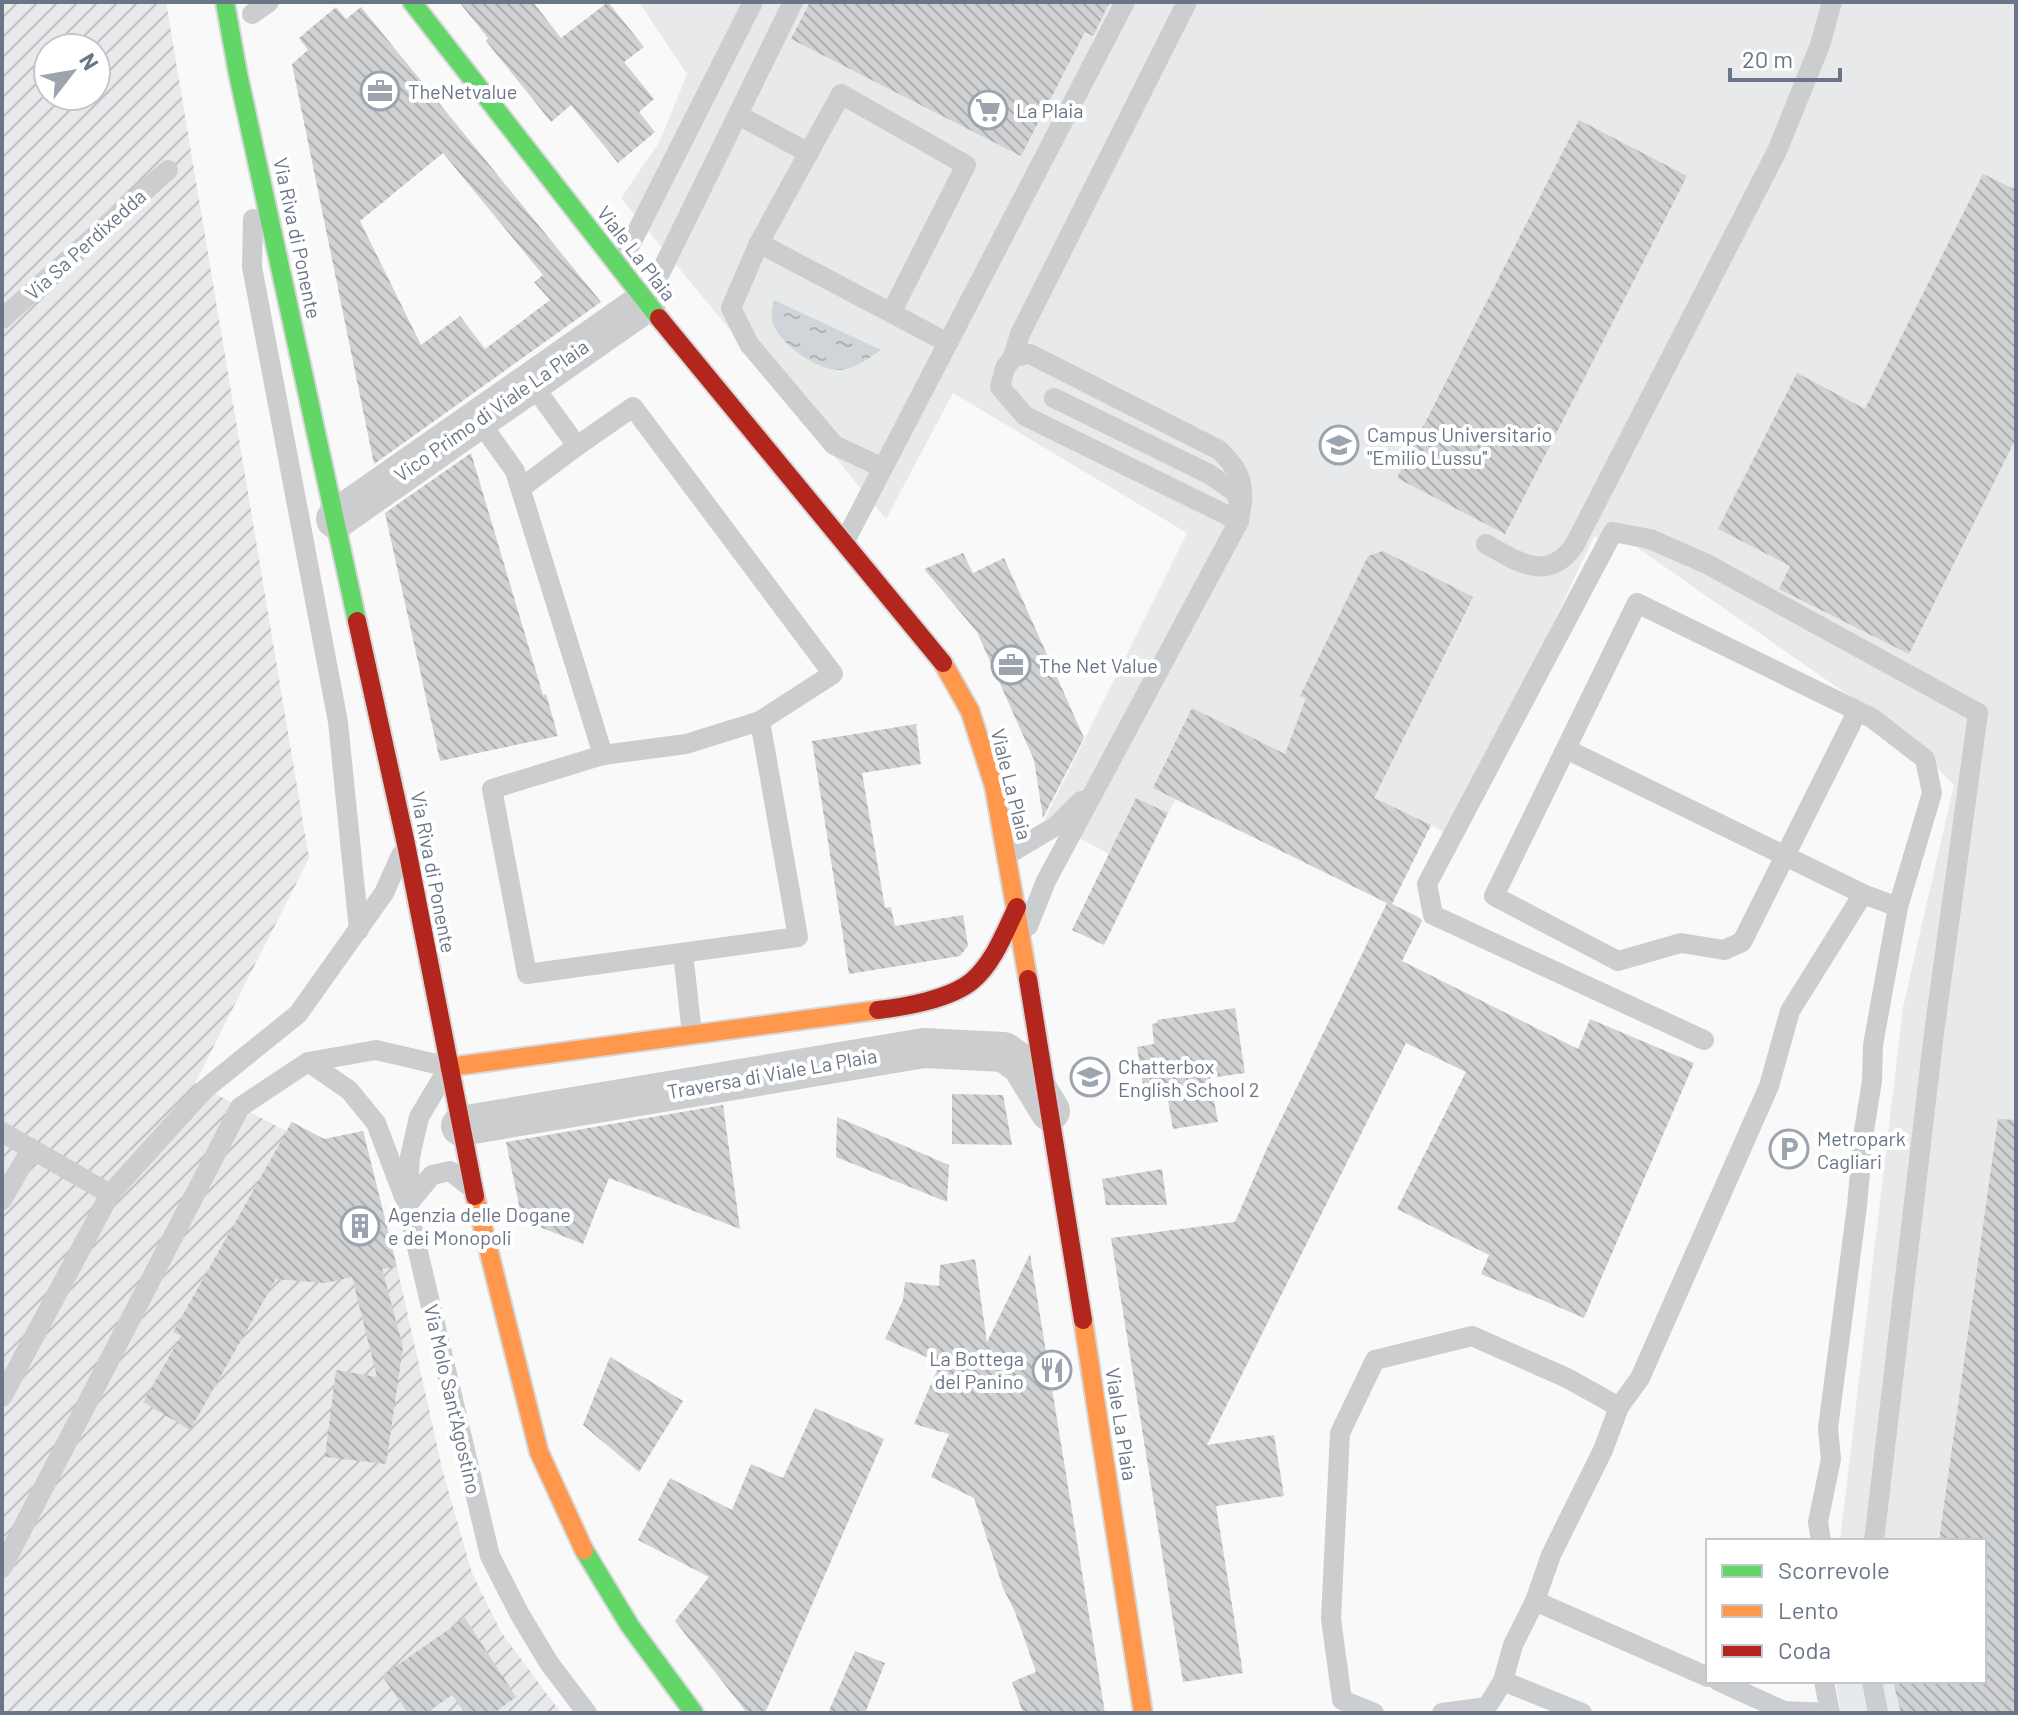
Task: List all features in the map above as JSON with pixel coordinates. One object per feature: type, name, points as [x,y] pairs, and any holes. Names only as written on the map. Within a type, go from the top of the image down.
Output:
[{"type":"main road","name":"Via Riva di Ponente","points":[[225,2],[238,74],[406,844],[473,1189],[535,1437],[575,1535],[622,1613],[694,1713]]},
{"type":"main road","name":"Viale La Plaia","points":[[412,2],[646,302],[937,653],[970,711],[994,786],[1023,939],[1143,1713]]},
{"type":"main road","points":[[238,74],[258,6]]},
{"type":"main road","points":[[449,1067],[919,1005],[971,982],[995,953],[1017,907]]},
{"type":"street","name":"Vico Primo di Viale La Plaia","points":[[336,519],[646,302]]},
{"type":"street","name":"Traversa di Viale La Plaia","points":[[461,1126],[924,1048],[1004,1052],[1022,1065],[1052,1115]]},
{"type":"lane","points":[[619,267],[753,2]]},
{"type":"lane","points":[[646,302],[793,2]]},
{"type":"lane","points":[[845,541],[1125,2]]},
{"type":"lane","points":[[1187,2],[1020,334],[1000,387],[1025,416],[1240,514]]},
{"type":"lane","points":[[1486,544],[1518,562],[1540,567],[1554,565],[1565,558],[1574,546],[1777,151],[1820,45],[1832,2]]},
{"type":"lane","points":[[883,468],[834,445],[749,344],[731,308],[759,243],[841,94],[966,165],[891,313]]},
{"type":"lane","points":[[738,115],[809,153]]},
{"type":"lane","points":[[255,143],[252,267],[338,722],[359,930]]},
{"type":"lane","name":"Via Sa Perdixedda","points":[[2,319],[168,170]]},
{"type":"lane","points":[[759,243],[948,343]]},
{"type":"lane","points":[[1013,357],[1030,354],[1219,450],[1237,467],[1243,489],[1240,514],[1046,881],[1023,939]]},
{"type":"lane","points":[[530,381],[577,446]]},
{"type":"lane","points":[[1054,398],[1209,474],[1235,492],[1240,514]]},
{"type":"lane","points":[[521,488],[633,407],[833,674],[760,721],[686,744],[603,755],[492,789],[527,974],[798,937],[760,721]]},
{"type":"lane","points":[[477,418],[515,471],[603,755]]},
{"type":"lane","points":[[1704,1040],[1433,915],[1427,884],[1613,532],[1650,539],[1707,564],[1978,713],[1932,1049],[1874,1539]]},
{"type":"lane","points":[[1821,1539],[1818,1522],[1831,1459],[1829,1416],[1872,1081],[1873,1045],[1898,907],[1932,793],[1925,759],[1872,718],[1637,603],[1494,896],[1618,961],[1681,943],[1724,950],[1742,942],[1857,712]]},
{"type":"lane","points":[[1566,749],[1863,894],[1898,907]]},
{"type":"lane","points":[[1007,855],[1056,826],[1098,783]]},
{"type":"lane","points":[[2,1397],[110,1194],[205,1089],[298,1014],[384,893],[406,844]]},
{"type":"lane","points":[[1442,1713],[1486,1710],[1503,1681],[1513,1645],[1535,1601],[1551,1555],[1603,1450],[1619,1407],[1640,1378],[1769,1086],[1790,1011],[1863,894]]},
{"type":"lane","points":[[683,953],[692,1034]]},
{"type":"lane","points":[[2,1568],[240,1107],[308,1062],[376,1050],[449,1067]]},
{"type":"lane","points":[[308,1062],[349,1090],[376,1123],[407,1205],[432,1175],[450,1171],[473,1189]]},
{"type":"lane","name":"Via Molo Sant'Agostino","points":[[449,1067],[419,1117],[410,1157],[407,1205],[490,1556],[549,1663],[587,1713]]},
{"type":"lane","points":[[2,1132],[110,1194]]},
{"type":"lane","points":[[2,1200],[31,1149]]},
{"type":"lane","points":[[1374,1713],[1342,1700],[1331,1619],[1340,1433],[1375,1360],[1472,1336],[1567,1378],[1619,1407]]},
{"type":"lane","points":[[1535,1601],[1706,1676]]},
{"type":"lane","points":[[1503,1681],[1582,1713]]},
{"type":"lane","points":[[1722,1683],[1784,1712],[1830,1713],[1824,1683]]},
{"type":"lane","points":[[1872,1683],[1878,1713]]},
{"type":"shaded area","points":[[2,2],[166,2],[309,858],[195,1083],[286,1131],[291,1122],[312,1133],[310,1138],[342,1141],[363,1131],[443,1472],[472,1573],[501,1632],[561,1713],[2,1713]]},
{"type":"shaded area","points":[[639,2],[2016,2],[2016,1713],[1841,1713],[1837,1690],[1837,1683],[1986,1683],[1986,1539],[1840,1539],[1903,1007],[1954,785],[1905,735],[1635,546],[1594,537],[1452,836],[1431,825],[1391,905],[1176,799],[1168,813],[1136,798],[1109,854],[1045,819],[1187,533],[953,393],[886,519],[621,198],[660,141],[687,74]]},
{"type":"shaded area","points":[[1272,2],[1435,2],[1250,371],[1224,356],[1190,421],[1033,340],[1107,198],[1134,213],[1155,181],[1177,189]]},
{"type":"shaded area","points":[[760,293],[774,300],[772,320],[797,349],[819,366],[845,368],[881,350],[838,436],[745,325]]},
{"type":"water","points":[[774,300],[881,350],[862,363],[841,370],[810,361],[789,346],[775,328],[772,319]]},
{"type":"building","points":[[459,2],[533,2],[561,38],[608,2],[644,47],[624,62],[654,99],[639,112],[655,132],[618,163],[571,105],[551,122]]},
{"type":"building","name":"La Plaia","points":[[810,2],[1110,2],[1093,36],[1085,32],[1021,156],[791,39]]},
{"type":"building","points":[[336,7],[346,19],[361,7],[601,302],[374,464],[292,64],[308,50],[299,38]],"holes":[[[443,153],[543,275],[534,282],[550,300],[485,349],[460,316],[421,345],[360,221]]]},
{"type":"building","points":[[1579,120],[1687,176],[1505,534],[1397,478]]},
{"type":"building","points":[[1983,174],[2016,190],[2016,438],[1909,654],[1779,589],[1790,566],[1718,529],[1797,373],[1865,409]]},
{"type":"building","points":[[471,453],[558,736],[440,761],[385,513]]},
{"type":"building","points":[[1383,551],[1473,597],[1374,798],[1431,825],[1392,904],[1422,921],[1402,961],[1578,1049],[1590,1019],[1694,1063],[1584,1318],[1481,1274],[1489,1255],[1397,1209],[1466,1072],[1406,1043],[1207,1445],[1274,1435],[1284,1496],[1216,1506],[1243,1673],[1183,1682],[1111,1238],[1235,1222],[1268,1146],[1387,903],[1153,788],[1192,708],[1285,754],[1306,698],[1300,696],[1368,556]]},
{"type":"building","points":[[963,553],[973,573],[1004,558],[1084,738],[1043,818],[1034,760],[977,632],[924,569]]},
{"type":"building","points":[[916,724],[921,764],[862,773],[885,908],[891,907],[895,926],[963,915],[968,946],[960,956],[849,974],[812,741]]},
{"type":"building","points":[[1136,798],[1168,813],[1104,945],[1072,930]]},
{"type":"building","points":[[1235,1008],[1245,1073],[1210,1078],[1218,1122],[1173,1129],[1167,1095],[1145,1098],[1137,1047],[1154,1044],[1152,1024],[1157,1020]]},
{"type":"building","points":[[952,1094],[1003,1095],[1012,1145],[952,1144]]},
{"type":"building","points":[[723,1105],[740,1229],[609,1178],[583,1244],[522,1220],[506,1142]]},
{"type":"building","points":[[837,1117],[949,1165],[947,1202],[836,1157]]},
{"type":"building","points":[[1998,1119],[2016,1120],[2016,1713],[1901,1713],[1894,1683],[1986,1683],[1986,1539],[1939,1539]]},
{"type":"building","points":[[292,1122],[324,1139],[363,1131],[397,1267],[382,1269],[403,1347],[386,1464],[325,1457],[336,1370],[377,1377],[352,1277],[325,1283],[276,1279],[190,1430],[143,1402],[181,1336],[173,1332]]},
{"type":"building","points":[[1162,1169],[1167,1205],[1106,1205],[1102,1179]]},
{"type":"building","points":[[1030,1254],[1105,1713],[1023,1713],[1012,1682],[1036,1672],[1003,1588],[974,1498],[931,1477],[949,1434],[914,1424],[940,1363],[885,1339],[903,1300],[905,1282],[939,1286],[940,1265],[975,1259],[987,1342]]},
{"type":"building","points":[[610,1357],[683,1401],[639,1472],[583,1425]]},
{"type":"building","points":[[815,1408],[884,1439],[765,1713],[747,1713],[675,1621],[709,1577],[638,1540],[670,1478],[732,1510],[751,1464],[783,1478]]},
{"type":"building","points":[[465,1618],[516,1697],[494,1713],[465,1713],[452,1695],[426,1713],[408,1713],[382,1676]]},
{"type":"building","points":[[855,1651],[885,1663],[865,1713],[828,1713]]},
{"type":"traffic: fast","points":[[225,2],[357,621]]},
{"type":"traffic: fast","points":[[412,2],[659,318]]},
{"type":"traffic: fast","points":[[584,1550],[630,1626],[694,1713]]},
{"type":"traffic: slow","points":[[943,663],[970,711],[994,786],[1028,979]]},
{"type":"traffic: slow","points":[[449,1067],[878,1010]]},
{"type":"traffic: slow","points":[[475,1196],[539,1452],[584,1550]]},
{"type":"traffic: slow","points":[[1083,1320],[1143,1713]]},
{"type":"traffic: jam","points":[[659,318],[943,663]]},
{"type":"traffic: jam","points":[[357,621],[406,844],[475,1196]]},
{"type":"traffic: jam","points":[[878,1010],[940,997],[972,981],[993,956],[1017,907]]},
{"type":"traffic: jam","points":[[1028,979],[1083,1320]]},
{"type":"place","name":"TheNetvalue","points":[[380,91]]},
{"type":"place","name":"La Plaia","points":[[988,110]]},
{"type":"place","name":"Campus Universitario \"Emilio Lussu\"","points":[[1339,445]]},
{"type":"place","name":"The Net Value","points":[[1011,665]]},
{"type":"place","name":"Chatterbox English School 2","points":[[1090,1077]]},
{"type":"place","name":"Metropark Cagliari","points":[[1789,1149]]},
{"type":"place","name":"Agenzia delle Dogane e dei Monopoli","points":[[360,1226]]},
{"type":"place","name":"La Bottega del Panino","points":[[1052,1370]]}]
